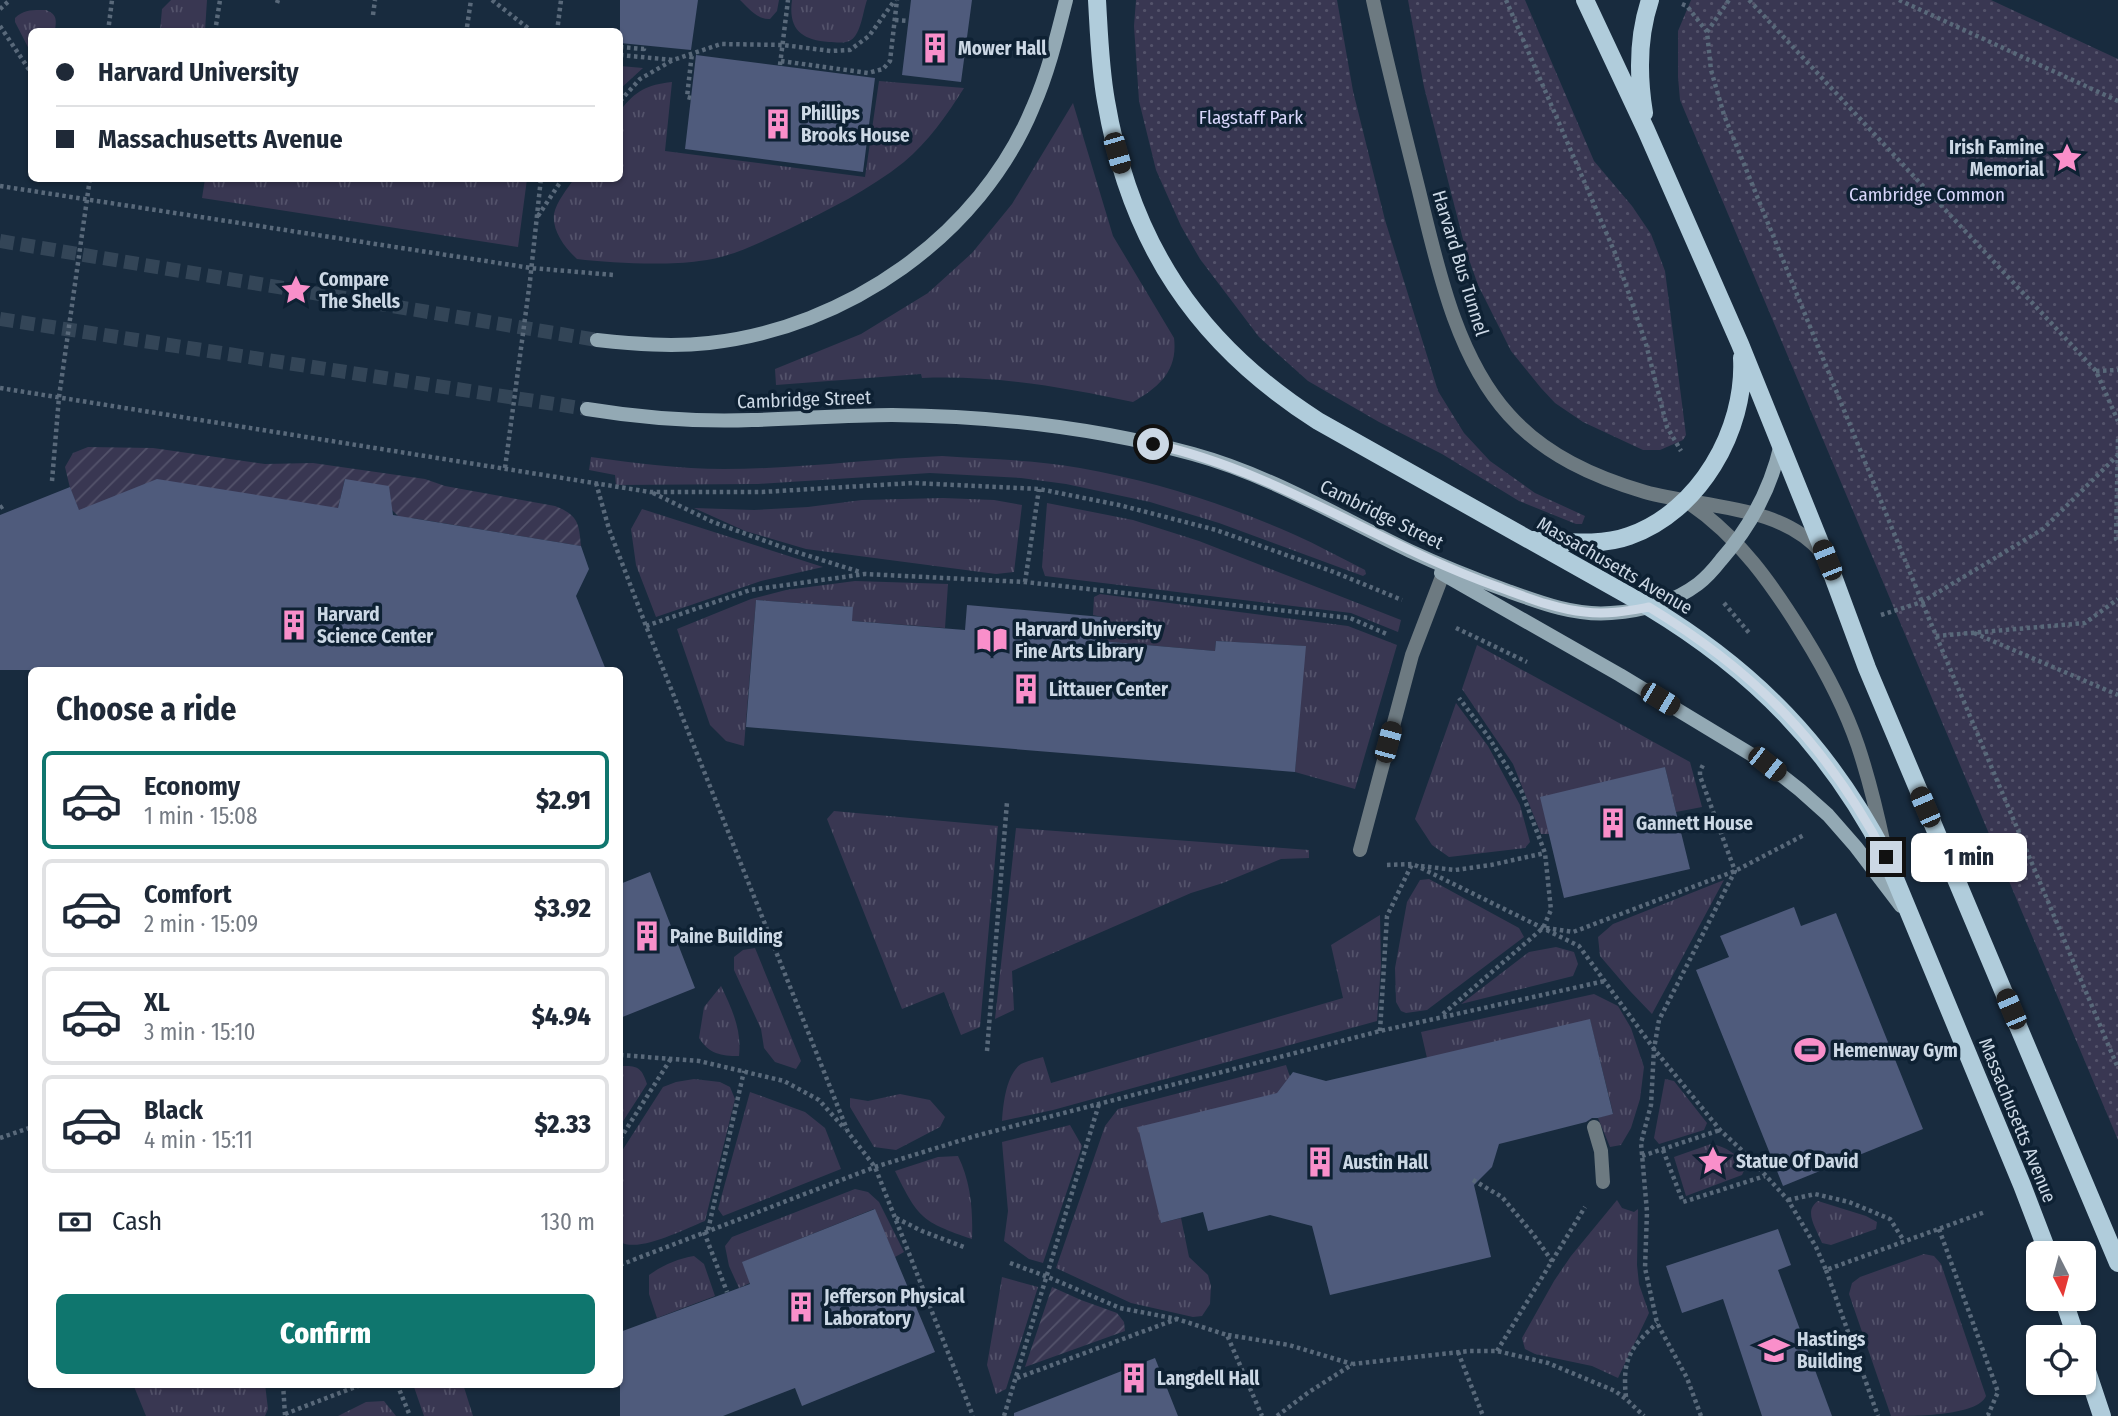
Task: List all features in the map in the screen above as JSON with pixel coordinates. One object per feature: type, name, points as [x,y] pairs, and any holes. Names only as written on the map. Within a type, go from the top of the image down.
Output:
[{"type":"main road","points":[[597,340],[664,346],[749,337],[830,310],[890,276],[932,243],[969,208],[999,170],[1033,108],[1066,0]]},
{"type":"main road","name":"Massachusetts Avenue","points":[[1097,0],[1105,100],[1124,177],[1153,249],[1181,294],[1215,338],[1254,375],[1296,407],[1649,607],[1717,652],[1756,684],[1785,713],[1853,798],[1886,857],[1922,940],[2043,1241]]},
{"type":"main road","name":"Massachusetts Avenue","points":[[1585,0],[1646,130],[1740,344],[1827,560],[1867,668],[2118,1263]]},
{"type":"main road","points":[[1646,130],[1640,69],[1644,26],[1650,0]]},
{"type":"main road","points":[[1529,539],[1601,541],[1628,537],[1650,527],[1685,500],[1717,459],[1733,424],[1742,382],[1740,344]]},
{"type":"main road","name":"Cambridge Street","points":[[587,410],[640,417],[718,421],[926,416],[1040,423],[1091,431],[1174,448],[1225,464],[1279,486],[1408,550],[1488,584],[1573,611],[1612,613],[1649,607],[1679,596],[1698,584],[1736,542],[1755,515],[1767,493],[1781,444]]},
{"type":"main road","points":[[1408,550],[1443,574],[1620,675],[1767,764],[1808,797],[1842,831],[1889,889],[1922,940]]},
{"type":"main road","points":[[2095,1395],[2102,1416]]},
{"type":"lane","name":"Harvard Bus Tunnel","points":[[1373,0],[1433,246],[1461,332],[1483,381],[1508,414],[1519,426],[1561,457],[1587,471],[1634,489],[1755,515],[1789,526],[1800,532],[1827,560]]},
{"type":"lane","name":"Harvard Bus Tunnel","points":[[1685,500],[1722,527],[1757,565],[1824,671],[1857,744],[1872,792],[1886,857]]},
{"type":"lane","points":[[1360,849],[1412,655],[1443,574]]},
{"type":"lane","points":[[1594,1127],[1601,1152],[1603,1182]]},
{"type":"path","points":[[0,9],[10,0]]},
{"type":"path","points":[[108,28],[112,0]]},
{"type":"path","points":[[216,28],[220,0]]},
{"type":"path","points":[[373,15],[375,0]]},
{"type":"path","points":[[467,27],[471,0]]},
{"type":"path","points":[[492,0],[528,28]]},
{"type":"path","points":[[558,28],[561,0]]},
{"type":"path","points":[[788,0],[780,63],[868,73],[883,69],[890,61],[896,0]]},
{"type":"path","points":[[623,98],[640,79],[673,60],[721,44],[850,50],[869,36],[896,0]]},
{"type":"path","points":[[1506,0],[1615,253],[1646,344],[1667,427],[1677,443]]},
{"type":"path","points":[[1707,32],[1729,0]]},
{"type":"path","points":[[1749,0],[2096,371],[2118,421]]},
{"type":"path","points":[[1899,0],[2118,101]]},
{"type":"path","points":[[1688,6],[1707,32],[1712,70],[1724,115],[1936,636],[2118,1068]]},
{"type":"path","points":[[895,20],[908,21]]},
{"type":"path","points":[[0,26],[28,68]]},
{"type":"path","points":[[623,47],[644,49],[645,46]]},
{"type":"path","points":[[691,98],[687,97],[692,53]]},
{"type":"path","points":[[623,55],[673,60]]},
{"type":"path","points":[[52,481],[59,397],[89,182]]},
{"type":"path","points":[[505,468],[541,182]]},
{"type":"path","points":[[537,218],[560,182]]},
{"type":"path","points":[[0,186],[531,268],[614,275]]},
{"type":"path","points":[[2096,371],[2118,370]]},
{"type":"path","points":[[0,388],[650,492],[762,492],[913,484],[1039,489],[1119,505],[1216,530],[1334,572],[1413,605],[1533,664]]},
{"type":"path","points":[[2118,439],[2118,542]]},
{"type":"path","points":[[1874,618],[1922,602],[2043,529],[2118,455]]},
{"type":"path","points":[[596,483],[609,529],[646,626],[848,1132]]},
{"type":"path","points":[[1026,582],[1039,489]]},
{"type":"path","points":[[650,492],[713,522],[864,574]]},
{"type":"path","points":[[646,626],[750,590],[864,574],[1026,582],[1350,618],[1397,638]]},
{"type":"path","points":[[1936,636],[2085,622],[2118,599]]},
{"type":"path","points":[[1973,633],[2118,695]]},
{"type":"path","points":[[1440,1016],[1543,928],[1551,910],[1545,853],[1521,790],[1488,736],[1458,698]]},
{"type":"path","points":[[1701,1416],[1687,1377],[1657,1323],[1645,1268],[1647,1212],[1641,1143],[1651,1105],[1654,1049],[1659,1020],[1735,871],[1700,776],[1705,761]]},
{"type":"path","points":[[987,1051],[1007,802]]},
{"type":"path","points":[[1543,928],[1573,932],[1735,871],[1808,833]]},
{"type":"path","points":[[1380,1031],[1387,916],[1412,864],[1455,870],[1545,853]]},
{"type":"path","points":[[1417,866],[1579,946],[1654,1049],[1720,1130],[1788,1200],[1816,1247],[1826,1270],[1878,1416]]},
{"type":"path","points":[[623,1264],[875,1167],[975,1136],[1440,1016],[1605,981]]},
{"type":"path","points":[[623,1055],[699,1060],[744,1070],[784,1081],[820,1100],[875,1167],[974,1416]]},
{"type":"path","points":[[623,1134],[672,1057]]},
{"type":"path","points":[[727,1292],[706,1231],[744,1070]]},
{"type":"path","points":[[1004,1416],[1099,1104]]},
{"type":"path","points":[[0,1138],[28,1128]]},
{"type":"path","points":[[1642,1156],[1720,1130]]},
{"type":"path","points":[[1497,1351],[1603,1182],[1641,1143]]},
{"type":"path","points":[[1663,1150],[1683,1202],[1765,1176]]},
{"type":"path","points":[[1473,1180],[1502,1197],[1552,1261]]},
{"type":"path","points":[[1788,1200],[1815,1194],[1849,1202],[1890,1219],[1905,1241]]},
{"type":"path","points":[[1826,1270],[1985,1212]]},
{"type":"path","points":[[895,1218],[964,1247]]},
{"type":"path","points":[[1939,1229],[1998,1392],[1986,1416]]},
{"type":"path","points":[[1010,1263],[1120,1308],[1177,1319],[1227,1335],[1289,1345],[1353,1364],[1458,1352],[1497,1351],[1549,1363],[1615,1391],[1644,1416]]},
{"type":"path","points":[[1016,1378],[1177,1319]]},
{"type":"path","points":[[1626,1399],[1623,1376],[1628,1358],[1641,1338],[1657,1323]]},
{"type":"path","points":[[1227,1335],[1262,1416]]},
{"type":"path","points":[[1458,1352],[1483,1416]]},
{"type":"path","points":[[1278,1416],[1353,1364]]},
{"type":"path","points":[[283,1388],[285,1415],[353,1388]]},
{"type":"path","points":[[399,1388],[410,1416]]},
{"type":"green space","points":[[171,0],[207,0],[205,28],[160,28],[162,9]]},
{"type":"green space","points":[[740,0],[779,0],[777,11],[770,19],[766,19],[757,16]]},
{"type":"green space","points":[[792,0],[867,0],[857,33],[851,40],[840,42],[811,39],[798,31],[792,19]]},
{"type":"green space","name":"Flagstaff Park","points":[[1136,0],[1337,0],[1353,91],[1385,220],[1438,391],[1464,433],[1490,461],[1535,493],[1585,516],[1582,524],[1519,501],[1442,454],[1308,381],[1259,337],[1200,259],[1181,226],[1156,170],[1139,101],[1134,26]]},
{"type":"green space","points":[[1408,0],[1525,0],[1594,161],[1632,206],[1651,234],[1665,271],[1686,435],[1683,440],[1660,450],[1643,450],[1583,422],[1555,403],[1511,351],[1478,285],[1466,251],[1424,87]]},
{"type":"green space","name":"Cambridge Common","points":[[1691,0],[1991,0],[2118,59],[2118,1140],[1680,100],[1678,31]]},
{"type":"green space","points":[[33,10],[46,10],[53,14],[55,28],[28,28],[28,47],[15,18]]},
{"type":"green space","points":[[623,66],[643,68],[623,86]]},
{"type":"green space","points":[[879,81],[964,88],[937,128],[891,172],[833,207],[745,249],[722,257],[670,263],[577,259],[557,233],[554,220],[555,209],[572,182],[623,182],[623,107],[643,90],[672,82],[665,151],[865,177]]},
{"type":"green space","points":[[1073,103],[1113,236],[1174,338],[1170,369],[1158,384],[1133,402],[1028,383],[976,378],[922,378],[921,374],[776,385],[775,369],[861,334],[928,293],[972,253],[1012,204]]},
{"type":"green space","points":[[204,182],[527,182],[518,247],[202,198]]},
{"type":"green space","points":[[88,447],[153,448],[265,464],[313,463],[425,479],[445,486],[555,506],[576,521],[581,546],[412,518],[410,528],[392,510],[345,479],[338,508],[93,546],[70,488],[65,467],[73,453]]},
{"type":"green space","points":[[942,456],[1063,465],[1162,487],[1215,503],[1293,534],[1365,570],[1366,574],[1363,576],[1219,523],[1150,502],[1066,484],[1021,478],[930,473],[758,484],[616,485],[615,475],[589,470],[591,457],[674,467],[724,469]]},
{"type":"green space","points":[[862,500],[994,500],[1022,505],[1014,572],[996,574],[806,549],[745,531],[694,508],[754,510]]},
{"type":"green space","points":[[1047,503],[1133,520],[1199,541],[1401,620],[1398,632],[1351,613],[1045,576],[1042,567]]},
{"type":"green space","points":[[642,509],[823,567],[761,581],[656,617],[636,565],[631,529]]},
{"type":"green space","points":[[855,581],[948,584],[945,628],[852,621],[852,607],[756,600],[744,746],[726,741],[710,725],[677,629],[751,599],[786,590]]},
{"type":"green space","points":[[1100,594],[1348,626],[1397,645],[1355,789],[1295,772],[1305,646],[1216,641],[1215,651],[1100,641],[1102,617],[1093,615],[1094,597]]},
{"type":"green space","points":[[1477,645],[1690,762],[1702,807],[1676,812],[1665,767],[1549,834],[1541,834],[1513,764],[1462,689]]},
{"type":"green space","points":[[1456,703],[1488,746],[1520,805],[1530,842],[1525,848],[1449,857],[1432,845],[1415,819]]},
{"type":"green space","points":[[834,811],[998,826],[980,1027],[961,1035],[944,992],[902,1009],[827,819]]},
{"type":"green space","points":[[1016,828],[1309,850],[1309,858],[1281,859],[1191,893],[1012,971],[1014,1010],[995,1019]]},
{"type":"green space","points":[[1429,879],[1519,928],[1524,937],[1427,1010],[1406,1013],[1401,1011],[1396,1002],[1395,968],[1407,902],[1420,880]]},
{"type":"green space","points":[[1724,880],[1652,1014],[1600,956],[1598,937],[1613,924]]},
{"type":"green space","points":[[1380,915],[1381,965],[1377,1021],[1053,1110],[1002,1121],[1009,1082],[1016,1069],[1026,1062],[1043,1057],[1051,1083],[1343,998],[1331,945]]},
{"type":"green space","points":[[1556,947],[1574,952],[1578,964],[1573,976],[1461,1004],[1529,952]]},
{"type":"green space","points":[[755,948],[801,1061],[796,1069],[775,1062],[764,1048],[761,1029],[734,970],[734,957],[743,950]]},
{"type":"green space","points":[[721,986],[738,1028],[739,1056],[716,1053],[707,1048],[699,1038],[704,1007]]},
{"type":"green space","points":[[1594,994],[1618,1006],[1631,1028],[1644,1067],[1640,1099],[1631,1128],[1621,1145],[1610,1147],[1598,1118],[1613,1113],[1590,1020],[1427,1058],[1421,1032]]},
{"type":"green space","points":[[1286,1065],[1290,1077],[1283,1092],[1161,1223],[1181,1218],[1189,1257],[1208,1275],[1211,1286],[1210,1304],[1202,1316],[1193,1317],[1131,1303],[1056,1268],[1105,1126],[1118,1109]]},
{"type":"green space","points":[[623,1066],[638,1068],[647,1084],[623,1121]]},
{"type":"green space","points":[[694,1079],[720,1082],[730,1087],[735,1099],[705,1221],[650,1242],[629,1245],[623,1243],[623,1149],[663,1087]]},
{"type":"green space","points":[[1665,1079],[1674,1081],[1707,1123],[1704,1130],[1659,1144],[1654,1138]]},
{"type":"green space","points":[[750,1092],[805,1112],[825,1128],[841,1169],[723,1216],[718,1209]]},
{"type":"green space","points":[[900,1094],[930,1100],[945,1117],[940,1127],[896,1150],[874,1147],[850,1107],[850,1098],[868,1101]]},
{"type":"green space","points":[[1070,1125],[1082,1146],[1043,1263],[1029,1259],[1004,1241],[1008,1211],[1002,1142]]},
{"type":"green space","points":[[1711,1144],[1726,1149],[1739,1158],[1746,1166],[1742,1175],[1686,1196],[1674,1157]]},
{"type":"green space","points":[[958,1156],[970,1197],[972,1239],[942,1228],[923,1216],[916,1209],[895,1171],[938,1157]]},
{"type":"green space","points":[[855,1189],[868,1192],[879,1202],[904,1252],[895,1257],[874,1209],[743,1262],[750,1283],[739,1288],[729,1266],[725,1246],[732,1237]]},
{"type":"green space","points":[[1617,1200],[1622,1208],[1634,1212],[1638,1209],[1639,1284],[1649,1313],[1618,1378],[1592,1366],[1535,1354],[1525,1349],[1522,1338],[1571,1256]]},
{"type":"green space","points":[[1818,1201],[1866,1216],[1877,1222],[1876,1229],[1831,1245],[1822,1243],[1811,1215],[1811,1210]]},
{"type":"green space","points":[[1924,1254],[1934,1256],[1941,1264],[1986,1396],[1981,1403],[1958,1411],[1891,1416],[1849,1294],[1852,1283],[1860,1277]]},
{"type":"green space","points":[[694,1256],[704,1264],[715,1296],[657,1318],[649,1294],[649,1275],[670,1263]]},
{"type":"green space","points":[[1002,1277],[1038,1287],[1006,1389],[996,1394],[987,1365]]},
{"type":"green space","points":[[1052,1287],[1117,1313],[1124,1322],[1125,1331],[1025,1367]]},
{"type":"green space","points":[[135,1388],[265,1388],[268,1409],[265,1416],[146,1416]]},
{"type":"green space","points":[[414,1388],[464,1388],[473,1416],[424,1416]]},
{"type":"green space","points":[[384,1401],[396,1416],[338,1416],[366,1402]]},
{"type":"building","points":[[620,0],[698,0],[691,50],[623,43],[623,28],[620,28]]},
{"type":"building","name":"Mower Hall","points":[[911,0],[972,0],[961,82],[902,75]]},
{"type":"building","name":"Phillips Brooks House","points":[[696,55],[875,78],[863,172],[685,149]]},
{"type":"building","name":"Harvard Science Center","points":[[157,479],[338,508],[345,479],[389,486],[393,515],[581,546],[589,569],[576,596],[605,667],[28,667],[28,670],[0,670],[0,515],[70,487],[79,510]]},
{"type":"building","name":"Littauer Center","points":[[756,600],[853,607],[852,621],[965,630],[967,605],[1102,617],[1100,641],[1215,651],[1216,641],[1306,646],[1295,772],[746,727]]},
{"type":"building","name":"Gannett House","points":[[1665,767],[1690,869],[1564,898],[1540,797]]},
{"type":"building","name":"Paine Building","points":[[650,872],[695,988],[623,1017],[623,883]]},
{"type":"building","name":"Hemenway Gym","points":[[1794,907],[1801,926],[1836,913],[1923,1129],[1783,1186],[1696,970],[1729,957],[1720,936]]},
{"type":"building","name":"Austin Hall","points":[[1590,1019],[1613,1114],[1499,1144],[1492,1167],[1474,1185],[1491,1257],[1330,1295],[1312,1226],[1270,1215],[1208,1231],[1203,1212],[1161,1223],[1138,1127],[1277,1093],[1293,1072],[1326,1081]]},
{"type":"building","name":"Jefferson Physical Laboratory","points":[[875,1209],[935,1352],[802,1406],[795,1388],[723,1416],[620,1416],[623,1331],[750,1284],[742,1262]]},
{"type":"building","name":"Hastings Building","points":[[1778,1229],[1791,1265],[1778,1270],[1832,1416],[1762,1416],[1723,1299],[1682,1313],[1666,1266]]},
{"type":"building","name":"Langdell Hall","points":[[1155,1358],[1178,1416],[1014,1416],[1014,1413]]},
{"type":"tunnel","points":[[0,241],[597,340]]},
{"type":"tunnel","points":[[0,319],[587,409]]},
{"type":"place","name":"Mower Hall","points":[[935,48]]},
{"type":"place","name":"Phillips Brooks House","points":[[778,124]]},
{"type":"place","name":"Irish Famine Memorial","points":[[2067,158]]},
{"type":"place","name":"Compare The Shells","points":[[296,290]]},
{"type":"place","name":"Harvard Science Center","points":[[294,625]]},
{"type":"place","name":"Harvard University Fine Arts Library","points":[[992,640]]},
{"type":"place","name":"Littauer Center","points":[[1026,689]]},
{"type":"place","name":"Gannett House","points":[[1613,823]]},
{"type":"place","name":"Paine Building","points":[[647,936]]},
{"type":"place","name":"Hemenway Gym","points":[[1810,1050]]},
{"type":"place","name":"Statue Of David","points":[[1713,1161]]},
{"type":"place","name":"Austin Hall","points":[[1320,1162]]},
{"type":"place","name":"Jefferson Physical Laboratory","points":[[801,1307]]},
{"type":"place","name":"Hastings Building","points":[[1774,1350]]},
{"type":"place","name":"Langdell Hall","points":[[1134,1378]]},
{"type":"route","points":[[1153,444],[1198,455],[1279,486],[1436,563],[1513,593],[1585,612],[1612,613],[1649,607],[1717,652],[1782,709],[1853,798],[1886,857]]}]
